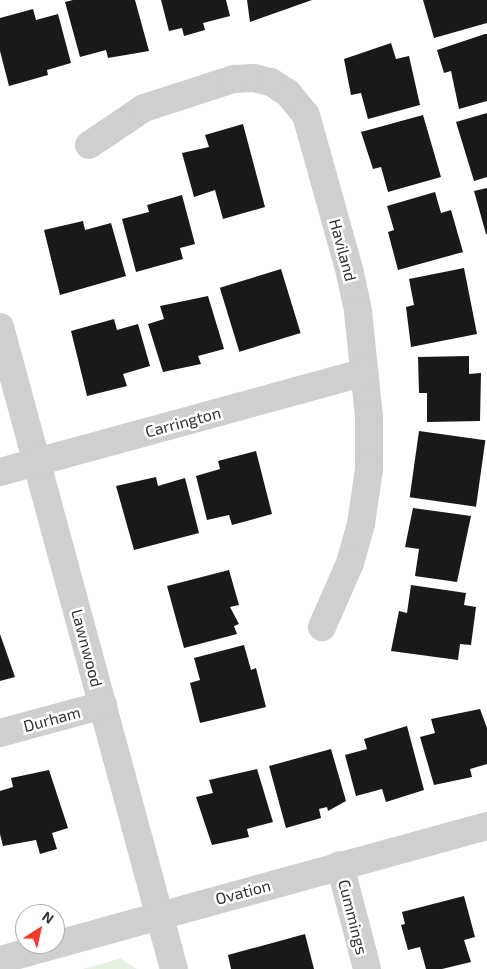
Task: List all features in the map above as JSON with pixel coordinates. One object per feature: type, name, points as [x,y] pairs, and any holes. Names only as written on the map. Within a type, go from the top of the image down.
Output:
[{"type":"street","name":"Haviland","points":[[89,145],[144,108],[234,79],[263,79],[288,93],[306,115],[350,273],[365,372],[369,447],[365,507],[355,549],[322,627]]},
{"type":"street","name":"Lawnwood","points":[[0,327],[174,969]]},
{"type":"street","name":"Carrington","points":[[0,472],[365,372]]},
{"type":"street","name":"Durham","points":[[0,733],[103,705]]},
{"type":"street","name":"Ovation","points":[[0,960],[160,914],[487,826]]},
{"type":"street","name":"Cummings","points":[[340,865],[367,969]]},
{"type":"green space","points":[[120,958],[137,969],[82,969],[105,963]]},
{"type":"building","points":[[73,0],[135,0],[149,51],[108,58],[106,50],[80,57],[65,2]]},
{"type":"building","points":[[161,0],[226,0],[230,16],[203,23],[205,30],[184,36],[182,28],[169,31]]},
{"type":"building","points":[[247,0],[312,0],[250,22]]},
{"type":"building","points":[[423,0],[487,0],[487,23],[434,38]]},
{"type":"building","points":[[33,9],[36,20],[58,14],[71,63],[47,70],[48,75],[9,86],[0,51],[0,18]]},
{"type":"building","points":[[487,34],[487,101],[459,109],[451,71],[444,73],[437,50]]},
{"type":"building","points":[[391,43],[396,59],[409,56],[420,105],[368,119],[361,93],[351,95],[344,59]]},
{"type":"building","points":[[487,113],[487,177],[474,181],[456,122]]},
{"type":"building","points":[[423,115],[441,177],[388,192],[381,167],[373,169],[361,132]]},
{"type":"building","points":[[243,124],[265,207],[223,219],[215,190],[194,197],[182,153],[209,147],[205,135]]},
{"type":"building","points":[[487,188],[487,234],[486,234],[474,191]]},
{"type":"building","points":[[435,192],[441,213],[451,210],[463,252],[398,270],[388,232],[394,230],[387,206]]},
{"type":"building","points":[[182,195],[195,244],[180,248],[183,259],[136,272],[122,219],[149,212],[147,205]]},
{"type":"building","points":[[83,221],[85,230],[111,223],[126,276],[60,295],[44,230]]},
{"type":"building","points":[[464,268],[477,334],[411,347],[406,307],[414,305],[409,279]]},
{"type":"building","points":[[281,269],[301,333],[239,352],[220,288]]},
{"type":"building","points":[[208,296],[224,349],[198,356],[201,364],[163,372],[148,324],[164,319],[160,306]]},
{"type":"building","points":[[114,319],[117,330],[138,324],[150,366],[123,374],[127,386],[87,396],[71,331]]},
{"type":"building","points":[[469,356],[469,374],[481,373],[480,421],[427,422],[427,393],[419,393],[418,357]]},
{"type":"building","points":[[419,431],[485,440],[476,507],[410,497]]},
{"type":"building","points":[[256,451],[272,514],[232,525],[229,515],[207,520],[196,476],[220,469],[218,461]]},
{"type":"building","points":[[156,477],[158,486],[185,478],[199,533],[134,550],[116,486]]},
{"type":"building","points":[[413,508],[471,516],[457,582],[415,576],[419,549],[405,547]]},
{"type":"building","points":[[229,570],[239,605],[230,607],[239,624],[234,626],[237,634],[184,648],[167,586]]},
{"type":"building","points":[[411,585],[466,593],[464,605],[476,607],[471,645],[460,644],[458,660],[391,651],[399,611],[407,613]]},
{"type":"building","points":[[0,634],[15,677],[0,681]]},
{"type":"building","points":[[244,645],[251,670],[256,668],[266,707],[200,723],[190,683],[200,680],[194,658]]},
{"type":"building","points":[[480,709],[487,728],[487,764],[470,769],[472,777],[434,785],[420,737],[435,733],[431,719]]},
{"type":"building","points":[[407,726],[424,790],[386,802],[382,789],[356,796],[345,755],[367,749],[364,739]]},
{"type":"building","points":[[331,749],[346,801],[328,811],[327,807],[319,809],[321,818],[286,828],[269,766]]},
{"type":"building","points":[[257,769],[273,822],[247,829],[249,837],[212,845],[196,797],[213,793],[209,780]]},
{"type":"building","points":[[49,770],[68,828],[52,833],[57,849],[40,854],[36,840],[3,846],[0,834],[0,791],[13,787],[11,778]]},
{"type":"building","points":[[464,896],[475,937],[464,940],[471,962],[442,969],[426,969],[420,947],[408,950],[401,925],[405,924],[402,912]]},
{"type":"building","points":[[305,934],[314,969],[231,969],[228,955]]}]
